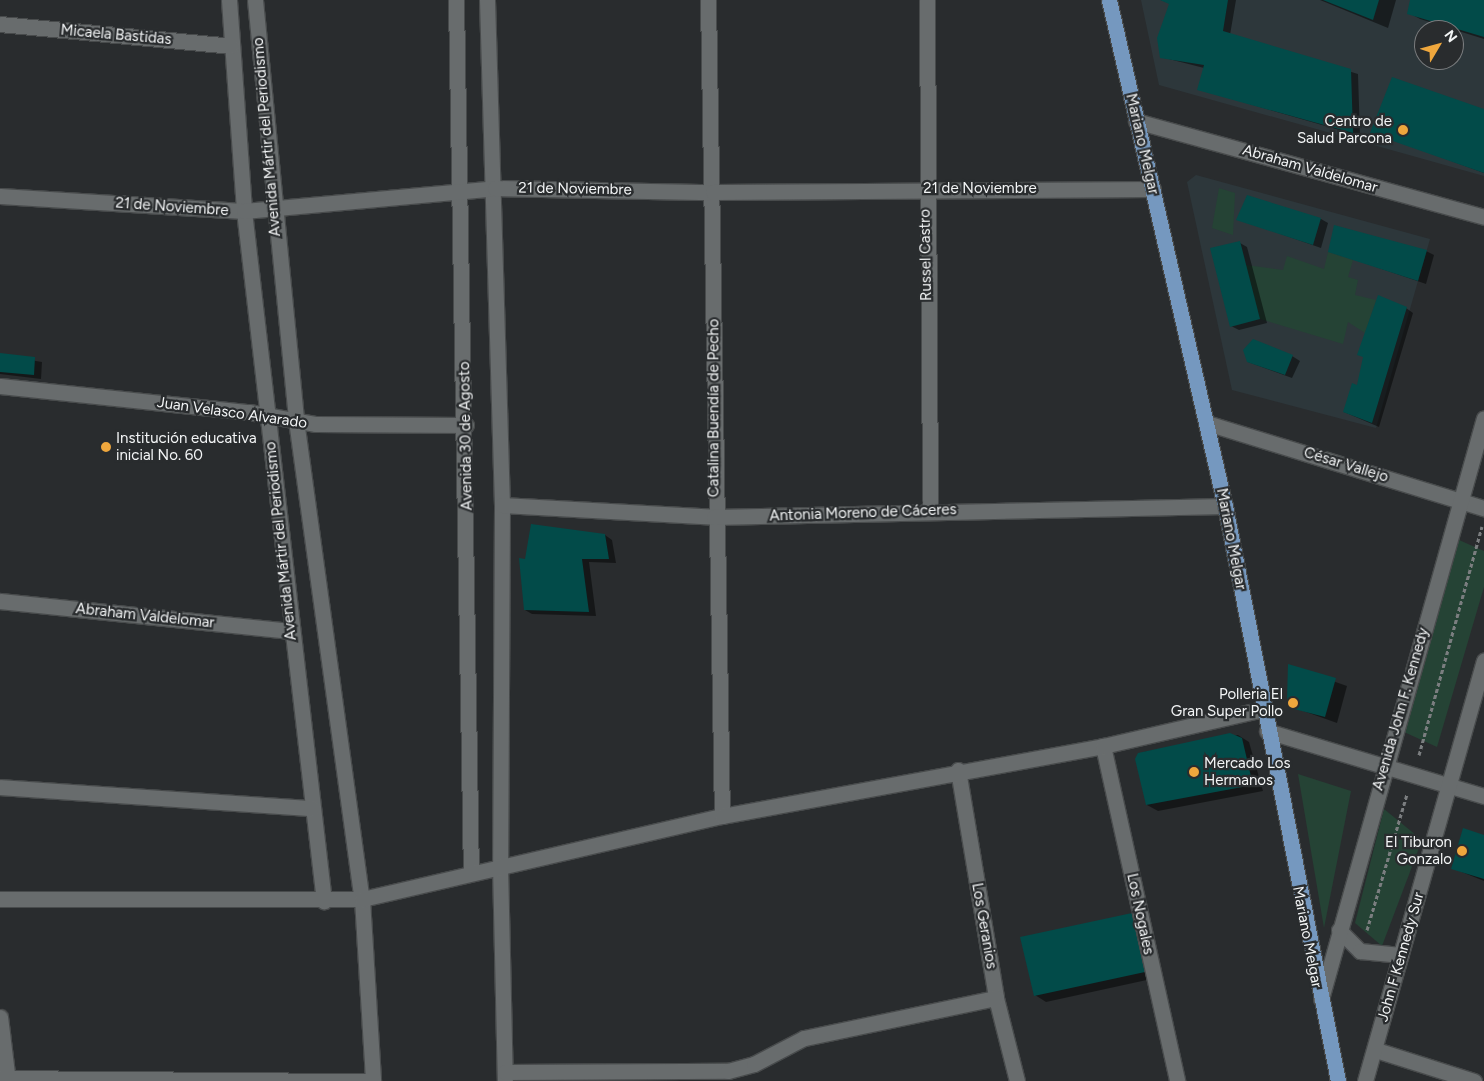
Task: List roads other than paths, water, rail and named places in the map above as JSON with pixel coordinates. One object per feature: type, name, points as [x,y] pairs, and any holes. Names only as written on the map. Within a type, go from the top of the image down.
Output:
[{"type":"main road","name":"Mariano Melgar","points":[[1109,0],[1225,506],[1320,1002],[1338,1081]]},
{"type":"street","name":"Avenida Mártir del Periodismo","points":[[229,0],[244,211],[290,631],[324,901]]},
{"type":"street","name":"Avenida Mártir del Periodismo","points":[[255,0],[272,206],[296,420],[362,898],[373,1081]]},
{"type":"street","name":"Avenida 30 de Agosto","points":[[456,0],[463,190],[471,873]]},
{"type":"street","points":[[487,0],[495,188],[502,505],[500,866],[505,1076],[728,1071],[754,1064],[804,1038],[996,998]]},
{"type":"street","name":"Catalina Buendía de Pecho","points":[[708,0],[713,192],[714,517],[722,816]]},
{"type":"street","name":"Russel Castro","points":[[927,0],[925,189],[930,511]]},
{"type":"street","name":"Micaela Bastidas","points":[[0,24],[231,46]]},
{"type":"street","name":"Abraham Valdelomar","points":[[1136,121],[1484,217]]},
{"type":"street","name":"21 de Noviembre","points":[[0,196],[244,211],[272,206],[495,188],[713,192],[925,189],[1152,189]]},
{"type":"street","name":"Juan Velasco Alvarado","points":[[0,386],[267,415],[296,420],[466,425]]},
{"type":"street","name":"Avenida John F. Kennedy","points":[[1320,1002],[1383,769],[1462,501],[1484,418]]},
{"type":"street","name":"César Vallejo","points":[[1207,423],[1484,508]]},
{"type":"street","name":"Antonia Moreno de Cáceres","points":[[502,505],[714,517],[1225,506]]},
{"type":"street","name":"Abraham Valdelomar","points":[[0,601],[290,631]]},
{"type":"street","name":"John F Kennedy Sur","points":[[1365,1081],[1376,1050],[1484,660]]},
{"type":"street","points":[[0,899],[324,901],[362,898],[722,816],[958,770],[1103,746],[1263,709]]},
{"type":"street","points":[[1267,731],[1383,769],[1484,796]]},
{"type":"street","name":"Los Nogales","points":[[1103,746],[1177,1081]]},
{"type":"street","name":"Los Geranios","points":[[958,770],[996,998],[1017,1081]]},
{"type":"street","points":[[0,787],[312,808]]},
{"type":"street","points":[[1339,930],[1360,951],[1401,955]]},
{"type":"street","points":[[0,1018],[5,1079],[373,1081]]},
{"type":"street","points":[[1376,1050],[1474,1081]]},
{"type":"place","name":"Centro de Salud Parcona","points":[[1403,130]]},
{"type":"place","name":"Institución educativa inicial No. 60","points":[[106,447]]},
{"type":"place","name":"Polleria El Gran Super Pollo","points":[[1293,703]]},
{"type":"place","name":"Mercado Los Hermanos","points":[[1194,772]]},
{"type":"place","name":"El Tiburon Gonzalo","points":[[1462,851]]}]
